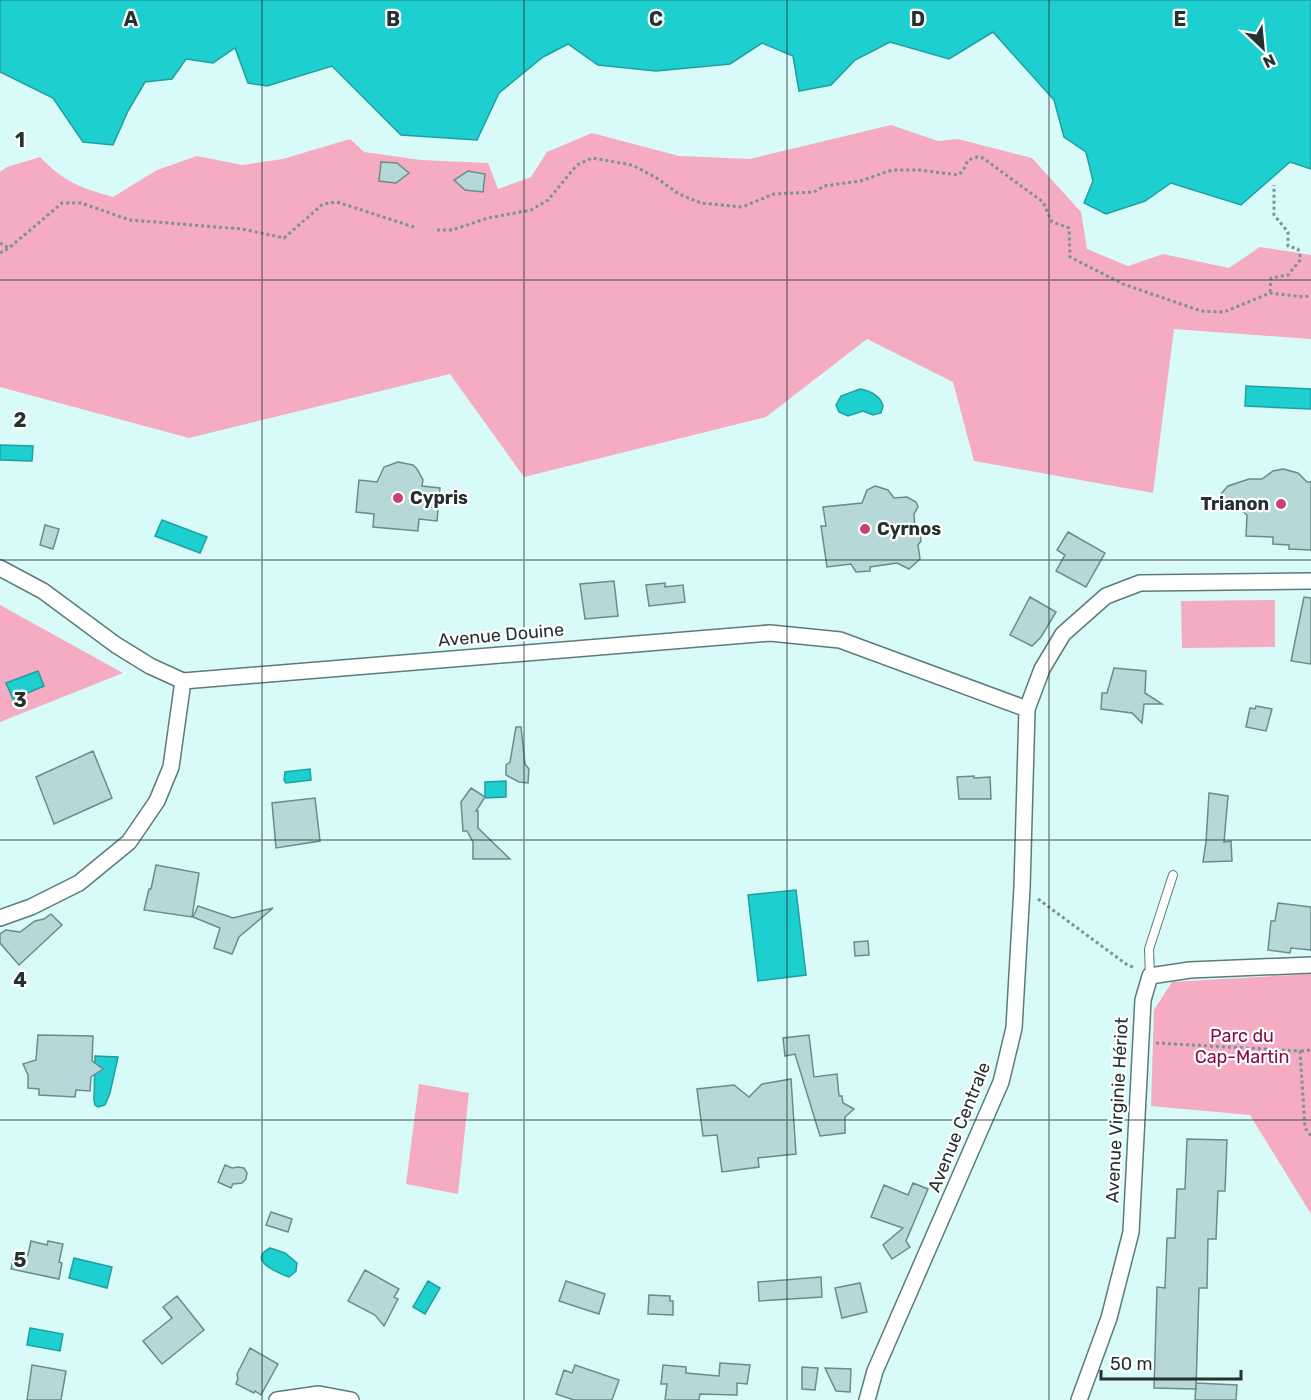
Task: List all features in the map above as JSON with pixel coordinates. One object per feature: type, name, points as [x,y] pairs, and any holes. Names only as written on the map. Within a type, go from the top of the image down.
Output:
[{"type":"street","name":"Avenue Douine","points":[[0,568],[43,591],[116,645],[150,666],[183,681],[770,633],[840,640],[1027,708]]},
{"type":"street","name":"Avenue Centrale","points":[[867,1400],[875,1371],[1001,1082],[1014,1028],[1022,888],[1027,708],[1042,669],[1063,634],[1106,596],[1140,583],[1311,581]]},
{"type":"street","points":[[0,918],[31,907],[79,883],[129,842],[157,801],[171,767],[183,681]]},
{"type":"street","points":[[1150,976],[1190,970],[1311,965]]},
{"type":"street","name":"Avenue Virginie Hériot","points":[[1079,1400],[1109,1318],[1131,1232],[1143,1000],[1150,976]]},
{"type":"street","points":[[278,1400],[319,1394],[351,1400]]},
{"type":"lane","points":[[1150,976],[1149,949],[1173,875]]},
{"type":"path","points":[[437,230],[452,230],[488,218],[531,210],[548,200],[577,165],[592,158],[632,165],[655,177],[679,194],[701,203],[742,207],[774,194],[814,192],[824,186],[860,181],[892,170],[919,170],[958,175],[968,160],[977,157],[983,158],[1043,202],[1052,222],[1069,228],[1070,257],[1123,284],[1200,311],[1224,312],[1270,293],[1305,297],[1311,295]]},
{"type":"path","points":[[1270,293],[1271,278],[1288,275],[1301,259],[1298,249],[1288,246],[1288,232],[1275,215],[1274,185]]},
{"type":"path","points":[[0,253],[62,203],[81,203],[130,220],[242,229],[284,238],[323,204],[337,202],[414,227]]},
{"type":"path","points":[[0,243],[9,248]]},
{"type":"path","points":[[1022,888],[1126,964],[1150,976]]},
{"type":"path","points":[[1141,1041],[1311,1050]]},
{"type":"path","points":[[1300,1051],[1305,1128],[1311,1136]]},
{"type":"green space","points":[[891,125],[938,141],[958,139],[1032,158],[1081,212],[1087,249],[1128,266],[1163,254],[1229,268],[1260,247],[1311,255],[1311,339],[1174,329],[1153,493],[974,461],[953,382],[867,339],[766,417],[524,477],[450,374],[189,438],[0,387],[0,172],[7,167],[40,157],[57,173],[73,183],[113,197],[157,170],[197,156],[242,165],[283,159],[350,139],[364,152],[421,160],[488,163],[498,189],[531,177],[547,152],[592,133],[679,156],[750,159]]},
{"type":"green space","points":[[1275,600],[1275,647],[1182,648],[1181,601]]},
{"type":"green space","points":[[0,605],[123,673],[0,722]]},
{"type":"green space","name":"Parc du Cap-Martin","points":[[1311,974],[1311,1214],[1250,1115],[1151,1106],[1154,1010],[1172,982]]},
{"type":"green space","points":[[419,1084],[469,1093],[458,1194],[406,1184]]},
{"type":"water","points":[[0,0],[1311,0],[1311,169],[1290,162],[1241,205],[1171,183],[1145,201],[1106,214],[1084,203],[1093,181],[1086,152],[1064,137],[1054,100],[993,32],[949,59],[890,42],[855,60],[831,85],[799,91],[793,56],[762,43],[730,64],[656,71],[598,65],[568,44],[543,57],[499,93],[477,140],[401,135],[332,66],[267,86],[248,83],[235,48],[213,63],[186,59],[172,79],[145,82],[128,111],[113,145],[83,142],[53,98],[0,72]]},
{"type":"water","points":[[1246,386],[1311,389],[1311,409],[1245,406]]},
{"type":"water","points":[[860,389],[871,392],[880,399],[883,406],[881,413],[873,415],[863,411],[848,416],[839,412],[836,405],[841,396]]},
{"type":"water","points":[[0,445],[33,446],[32,461],[0,460]]},
{"type":"water","points":[[162,520],[207,537],[200,553],[155,536]]},
{"type":"water","points":[[38,671],[44,686],[13,699],[6,683]]},
{"type":"water","points":[[310,769],[311,780],[286,783],[284,780],[285,772]]},
{"type":"water","points":[[506,781],[506,797],[485,798],[485,782]]},
{"type":"water","points":[[796,890],[806,975],[758,981],[748,895]]},
{"type":"water","points":[[95,1056],[118,1057],[110,1093],[105,1105],[98,1107],[94,1100]]},
{"type":"water","points":[[270,1248],[285,1253],[297,1263],[296,1271],[289,1277],[266,1265],[261,1257]]},
{"type":"water","points":[[74,1258],[112,1267],[107,1288],[69,1278]]},
{"type":"water","points":[[428,1281],[440,1288],[425,1314],[413,1307]]},
{"type":"water","points":[[30,1328],[63,1334],[60,1351],[27,1345]]},
{"type":"building","points":[[381,162],[397,163],[409,173],[396,183],[379,181]]},
{"type":"building","points":[[468,171],[485,174],[483,192],[465,190],[454,180]]},
{"type":"building","name":"Cypris","points":[[398,462],[413,465],[417,469],[423,480],[422,486],[440,488],[437,521],[419,519],[418,531],[373,527],[374,514],[356,512],[359,480],[377,482],[384,467]]},
{"type":"building","name":"Trianon","points":[[1283,469],[1298,473],[1307,482],[1311,482],[1311,550],[1289,549],[1289,545],[1273,544],[1273,537],[1246,536],[1247,515],[1236,506],[1221,507],[1220,495],[1228,486],[1249,479],[1262,479],[1273,471]]},
{"type":"building","name":"Cyrnos","points":[[875,486],[888,490],[894,498],[907,497],[916,502],[918,507],[914,514],[915,530],[920,534],[921,541],[918,545],[920,559],[909,569],[897,563],[870,567],[870,571],[856,572],[851,564],[827,567],[821,526],[826,526],[823,507],[862,503],[867,490]]},
{"type":"building","points":[[45,525],[59,529],[53,549],[40,545]]},
{"type":"building","points":[[1068,532],[1105,553],[1086,587],[1056,571],[1065,555],[1057,550]]},
{"type":"building","points":[[614,581],[618,616],[585,619],[580,584]]},
{"type":"building","points":[[665,583],[665,587],[683,585],[685,602],[649,606],[646,585]]},
{"type":"building","points":[[1030,597],[1056,612],[1041,637],[1032,646],[1010,635]]},
{"type":"building","points":[[1304,597],[1311,598],[1311,664],[1291,661]]},
{"type":"building","points":[[1114,668],[1146,671],[1145,693],[1162,704],[1144,704],[1142,723],[1132,713],[1101,709],[1102,693],[1107,693]]},
{"type":"building","points":[[1256,706],[1272,709],[1266,731],[1246,727],[1250,708],[1255,709]]},
{"type":"building","points":[[516,727],[521,727],[525,764],[529,769],[528,783],[519,782],[506,775],[506,765],[510,762]]},
{"type":"building","points":[[93,751],[112,798],[54,824],[36,777]]},
{"type":"building","points":[[974,776],[974,778],[990,777],[991,799],[959,799],[957,777]]},
{"type":"building","points":[[471,788],[485,797],[476,811],[478,811],[478,828],[510,859],[473,859],[473,842],[467,831],[463,831],[461,802]]},
{"type":"building","points":[[1209,793],[1228,796],[1224,842],[1231,841],[1232,861],[1203,862]]},
{"type":"building","points":[[315,798],[320,841],[276,848],[272,803]]},
{"type":"building","points":[[156,865],[199,873],[192,917],[144,910]]},
{"type":"building","points":[[1278,903],[1311,907],[1311,950],[1291,948],[1290,953],[1268,950],[1271,921],[1275,921]]},
{"type":"building","points":[[198,906],[233,918],[273,908],[239,937],[232,954],[214,948],[220,928],[193,917]]},
{"type":"building","points":[[51,914],[62,925],[19,965],[0,943],[0,934],[6,930],[20,932],[35,921]]},
{"type":"building","points":[[868,941],[869,955],[855,956],[854,942]]},
{"type":"building","points":[[38,1035],[93,1036],[92,1061],[103,1069],[91,1077],[90,1091],[76,1090],[75,1097],[39,1095],[39,1089],[28,1088],[28,1075],[23,1064],[36,1060]]},
{"type":"building","points":[[809,1035],[814,1077],[837,1074],[839,1096],[842,1096],[843,1103],[854,1109],[845,1117],[845,1133],[820,1136],[795,1054],[785,1056],[783,1038]]},
{"type":"building","points":[[791,1079],[796,1154],[758,1158],[759,1167],[722,1172],[717,1135],[703,1136],[697,1089],[734,1085],[749,1097],[762,1084]]},
{"type":"building","points":[[1187,1139],[1227,1140],[1225,1191],[1218,1191],[1216,1239],[1208,1239],[1207,1288],[1199,1288],[1196,1389],[1154,1388],[1157,1287],[1165,1288],[1167,1238],[1175,1238],[1177,1189],[1185,1189]]},
{"type":"building","points":[[225,1165],[232,1168],[244,1168],[247,1173],[246,1179],[242,1183],[233,1184],[231,1188],[218,1182]]},
{"type":"building","points":[[913,1183],[928,1189],[906,1241],[910,1247],[892,1259],[883,1245],[903,1228],[871,1217],[884,1185],[908,1195]]},
{"type":"building","points":[[271,1212],[292,1219],[288,1232],[266,1225]]},
{"type":"building","points":[[31,1241],[47,1245],[48,1241],[63,1244],[59,1262],[62,1263],[59,1279],[11,1269],[15,1252],[28,1255]]},
{"type":"building","points":[[365,1270],[399,1289],[394,1297],[398,1299],[384,1326],[375,1315],[348,1301]]},
{"type":"building","points":[[821,1277],[822,1297],[759,1301],[758,1282]]},
{"type":"building","points":[[566,1281],[605,1294],[599,1314],[559,1301]]},
{"type":"building","points":[[860,1283],[867,1312],[842,1318],[835,1288]]},
{"type":"building","points":[[649,1295],[670,1296],[670,1301],[673,1301],[673,1315],[648,1314]]},
{"type":"building","points":[[177,1296],[204,1330],[162,1364],[143,1341],[172,1318],[163,1307]]},
{"type":"building","points":[[250,1348],[278,1364],[261,1395],[236,1384],[237,1374]]},
{"type":"building","points":[[720,1363],[750,1365],[747,1384],[737,1383],[737,1395],[700,1394],[699,1400],[665,1400],[667,1384],[661,1384],[663,1365],[686,1367],[686,1373],[719,1376]]},
{"type":"building","points":[[32,1365],[66,1371],[61,1400],[27,1400]]},
{"type":"building","points":[[575,1365],[619,1380],[612,1400],[574,1400],[556,1394],[564,1370],[572,1373]]},
{"type":"building","points":[[802,1367],[818,1368],[815,1390],[802,1389]]},
{"type":"building","points":[[825,1368],[851,1369],[850,1392],[836,1391]]},
{"type":"building","points":[[1196,1383],[1237,1385],[1236,1400],[1195,1400]]},
{"type":"place","name":"Cypris","points":[[398,498]]},
{"type":"place","name":"Trianon","points":[[1281,504]]},
{"type":"place","name":"Cyrnos","points":[[865,529]]}]
